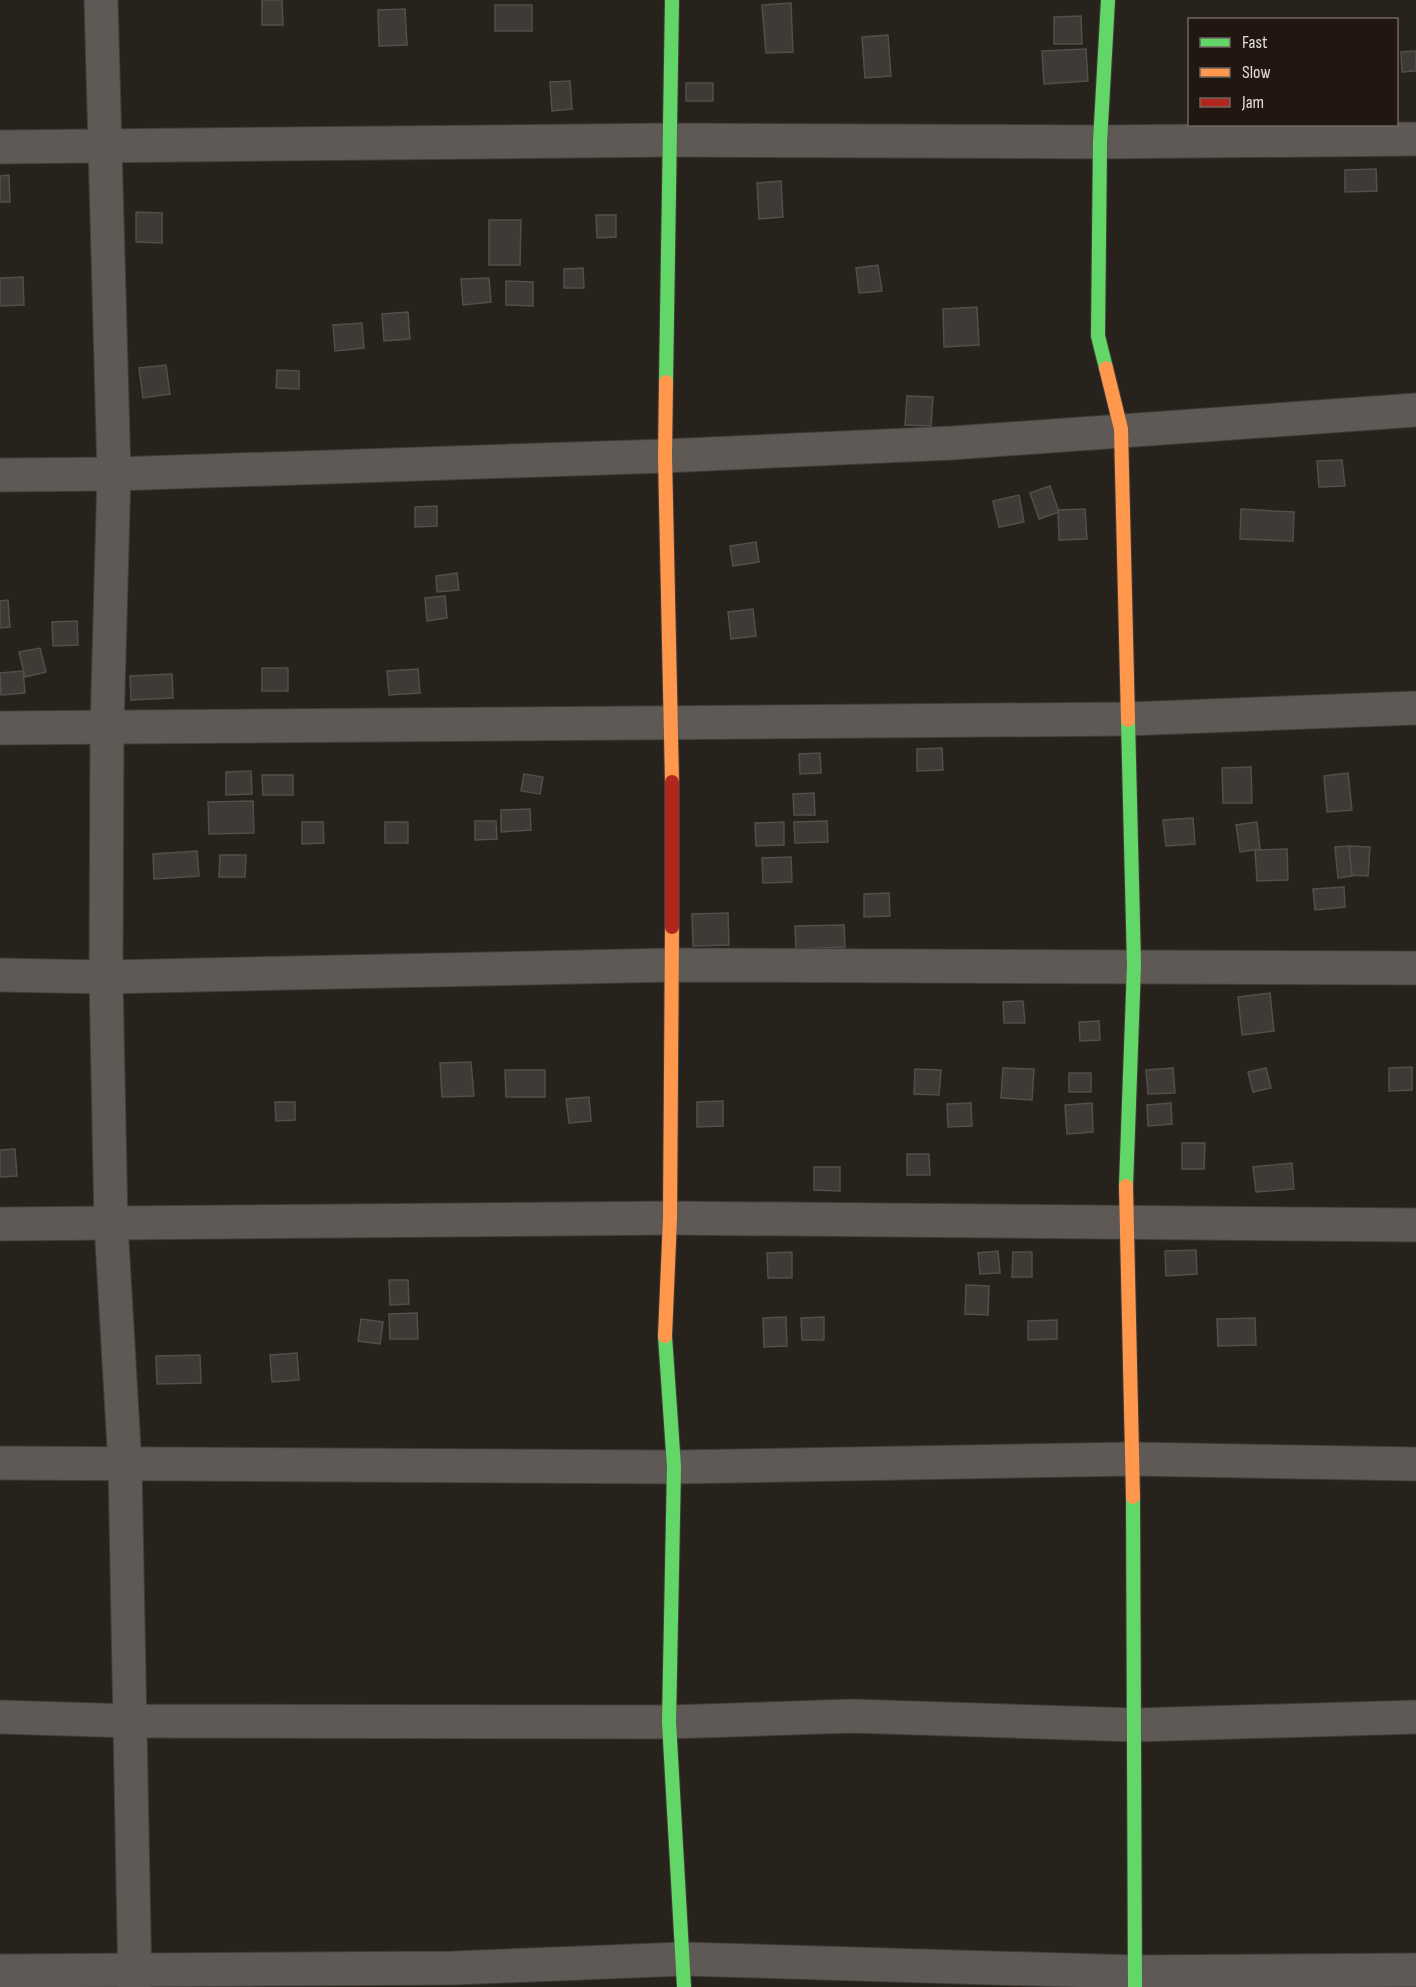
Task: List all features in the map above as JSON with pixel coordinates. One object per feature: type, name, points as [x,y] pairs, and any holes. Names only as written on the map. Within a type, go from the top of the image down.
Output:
[{"type":"street","points":[[101,0],[114,474],[106,729],[106,977],[111,1224],[125,1465],[132,1720],[135,1978]]},
{"type":"street","points":[[672,0],[665,456],[672,723],[672,965],[670,1218],[664,1352],[674,1467],[669,1722],[683,1973]]},
{"type":"street","points":[[1108,0],[1100,142],[1098,336],[1121,429],[1134,965],[1125,1221],[1133,1459],[1136,1725],[1135,1979]]},
{"type":"street","points":[[0,147],[670,140],[1100,142],[1416,139]]},
{"type":"street","points":[[0,475],[114,474],[665,456],[952,443],[1121,429],[1416,410]]},
{"type":"street","points":[[0,728],[106,729],[1127,719],[1416,708]]},
{"type":"street","points":[[0,975],[106,977],[672,965],[1134,965],[1416,968]]},
{"type":"street","points":[[0,1224],[670,1218],[1416,1225]]},
{"type":"street","points":[[0,1463],[674,1467],[1133,1459],[1416,1464]]},
{"type":"street","points":[[0,1717],[132,1720],[669,1722],[852,1716],[1136,1725],[1416,1717]]},
{"type":"street","points":[[0,1971],[135,1978],[454,1968],[1135,1979],[1416,1970]]},
{"type":"building","points":[[262,0],[282,0],[283,25],[262,25]]},
{"type":"building","points":[[791,3],[793,52],[766,53],[762,5]]},
{"type":"building","points":[[495,5],[532,5],[532,31],[495,31]]},
{"type":"building","points":[[405,9],[407,45],[379,46],[378,10]]},
{"type":"building","points":[[1081,16],[1082,44],[1054,44],[1054,17]]},
{"type":"building","points":[[888,35],[891,76],[865,78],[862,37]]},
{"type":"building","points":[[1086,49],[1088,81],[1044,84],[1042,51]]},
{"type":"building","points":[[1416,51],[1416,71],[1402,72],[1401,52]]},
{"type":"building","points":[[570,81],[572,109],[552,111],[550,82]]},
{"type":"building","points":[[686,83],[713,83],[713,101],[686,101]]},
{"type":"building","points":[[1376,169],[1377,191],[1345,192],[1345,170]]},
{"type":"building","points":[[9,175],[10,202],[0,202],[0,176]]},
{"type":"building","points":[[781,181],[783,217],[759,219],[757,183]]},
{"type":"building","points":[[136,212],[162,213],[162,243],[136,242]]},
{"type":"building","points":[[596,215],[616,215],[616,237],[597,238]]},
{"type":"building","points":[[489,220],[521,220],[520,265],[489,265]]},
{"type":"building","points":[[878,265],[882,291],[859,293],[856,268]]},
{"type":"building","points":[[583,268],[584,288],[564,288],[564,269]]},
{"type":"building","points":[[23,277],[24,305],[0,306],[0,278]]},
{"type":"building","points":[[489,278],[491,302],[463,305],[461,279]]},
{"type":"building","points":[[506,281],[533,282],[533,306],[506,305]]},
{"type":"building","points":[[977,307],[979,345],[944,347],[943,309]]},
{"type":"building","points":[[408,312],[410,339],[384,341],[382,314]]},
{"type":"building","points":[[362,323],[364,348],[335,351],[333,325]]},
{"type":"building","points":[[166,365],[170,394],[143,398],[139,368]]},
{"type":"building","points":[[277,370],[299,371],[299,389],[276,388]]},
{"type":"building","points":[[907,396],[933,397],[931,426],[905,425]]},
{"type":"building","points":[[1342,460],[1345,486],[1319,487],[1317,461]]},
{"type":"building","points":[[1050,486],[1059,512],[1039,519],[1030,493]]},
{"type":"building","points":[[1019,495],[1024,522],[999,527],[993,501]]},
{"type":"building","points":[[437,506],[437,526],[415,527],[415,507]]},
{"type":"building","points":[[1085,509],[1087,539],[1059,540],[1058,510]]},
{"type":"building","points":[[1241,509],[1294,512],[1293,541],[1240,539]]},
{"type":"building","points":[[756,542],[759,562],[733,566],[730,546]]},
{"type":"building","points":[[457,573],[459,590],[437,592],[436,576]]},
{"type":"building","points":[[445,596],[447,618],[427,621],[425,598]]},
{"type":"building","points":[[8,600],[10,627],[0,628],[0,601]]},
{"type":"building","points":[[753,609],[756,636],[731,639],[728,612]]},
{"type":"building","points":[[77,621],[78,645],[53,646],[52,622]]},
{"type":"building","points":[[40,648],[46,672],[25,677],[19,652]]},
{"type":"building","points":[[262,668],[288,668],[288,691],[262,691]]},
{"type":"building","points":[[418,669],[420,693],[389,695],[387,671]]},
{"type":"building","points":[[23,671],[25,693],[1,695],[0,673]]},
{"type":"building","points":[[172,674],[173,698],[131,700],[130,676]]},
{"type":"building","points":[[942,748],[943,770],[917,771],[917,749]]},
{"type":"building","points":[[820,753],[821,773],[800,774],[799,754]]},
{"type":"building","points":[[1251,767],[1252,803],[1223,803],[1222,768]]},
{"type":"building","points":[[251,771],[252,794],[226,795],[226,772]]},
{"type":"building","points":[[1348,773],[1352,810],[1327,812],[1324,776]]},
{"type":"building","points":[[524,774],[543,777],[540,794],[521,791]]},
{"type":"building","points":[[262,775],[293,775],[293,795],[263,795]]},
{"type":"building","points":[[814,793],[815,815],[794,815],[793,794]]},
{"type":"building","points":[[253,801],[254,833],[209,834],[208,802]]},
{"type":"building","points":[[530,809],[531,830],[501,832],[501,810]]},
{"type":"building","points":[[1193,818],[1195,844],[1166,846],[1163,820]]},
{"type":"building","points":[[475,821],[496,821],[497,839],[475,840]]},
{"type":"building","points":[[827,821],[828,842],[795,843],[794,822]]},
{"type":"building","points":[[302,822],[323,822],[324,843],[302,844]]},
{"type":"building","points":[[385,822],[408,822],[408,843],[385,843]]},
{"type":"building","points":[[784,822],[784,845],[756,846],[755,823]]},
{"type":"building","points":[[1257,822],[1260,849],[1240,852],[1236,825]]},
{"type":"building","points":[[1349,846],[1370,847],[1368,876],[1348,875]]},
{"type":"building","points":[[1349,846],[1352,876],[1338,878],[1335,847]]},
{"type":"building","points":[[1287,849],[1288,880],[1257,881],[1255,850]]},
{"type":"building","points":[[197,851],[199,876],[154,879],[153,854]]},
{"type":"building","points":[[220,855],[246,855],[245,877],[219,877]]},
{"type":"building","points":[[791,857],[792,882],[763,883],[762,858]]},
{"type":"building","points":[[1344,887],[1345,907],[1315,910],[1313,889]]},
{"type":"building","points":[[889,893],[890,916],[864,917],[864,894]]},
{"type":"building","points":[[728,913],[729,945],[693,946],[692,914]]},
{"type":"building","points":[[844,925],[845,947],[796,949],[795,926]]},
{"type":"building","points":[[1270,993],[1274,1031],[1242,1035],[1238,997]]},
{"type":"building","points":[[1023,1001],[1025,1023],[1004,1023],[1003,1002]]},
{"type":"building","points":[[1099,1021],[1100,1040],[1080,1041],[1079,1022]]},
{"type":"building","points":[[471,1062],[474,1096],[442,1097],[440,1063]]},
{"type":"building","points":[[1412,1067],[1412,1090],[1389,1091],[1389,1068]]},
{"type":"building","points":[[1003,1068],[1034,1069],[1032,1100],[1001,1098]]},
{"type":"building","points":[[1173,1068],[1175,1093],[1148,1094],[1146,1070]]},
{"type":"building","points":[[1266,1068],[1271,1088],[1253,1092],[1248,1072]]},
{"type":"building","points":[[915,1069],[941,1070],[939,1095],[914,1094]]},
{"type":"building","points":[[505,1070],[545,1070],[545,1097],[506,1097]]},
{"type":"building","points":[[1069,1073],[1091,1073],[1091,1092],[1069,1092]]},
{"type":"building","points":[[589,1097],[591,1121],[569,1123],[566,1099]]},
{"type":"building","points":[[723,1101],[723,1126],[697,1127],[697,1102]]},
{"type":"building","points":[[275,1102],[295,1102],[295,1120],[276,1121]]},
{"type":"building","points":[[971,1103],[972,1126],[948,1127],[947,1104]]},
{"type":"building","points":[[1092,1103],[1093,1132],[1067,1134],[1065,1105]]},
{"type":"building","points":[[1171,1103],[1172,1124],[1148,1126],[1147,1105]]},
{"type":"building","points":[[1182,1143],[1205,1143],[1204,1169],[1182,1169]]},
{"type":"building","points":[[15,1149],[17,1176],[0,1177],[0,1150]]},
{"type":"building","points":[[907,1154],[929,1154],[930,1175],[907,1175]]},
{"type":"building","points":[[1292,1163],[1294,1189],[1256,1192],[1253,1167]]},
{"type":"building","points":[[814,1167],[840,1167],[840,1191],[814,1190]]},
{"type":"building","points":[[1196,1250],[1197,1274],[1166,1276],[1165,1251]]},
{"type":"building","points":[[998,1251],[1000,1273],[980,1274],[978,1253]]},
{"type":"building","points":[[792,1252],[792,1278],[768,1278],[767,1253]]},
{"type":"building","points":[[1013,1252],[1032,1252],[1032,1277],[1012,1277]]},
{"type":"building","points":[[389,1280],[408,1280],[409,1304],[390,1305]]},
{"type":"building","points":[[966,1285],[989,1286],[988,1315],[965,1314]]},
{"type":"building","points":[[417,1313],[418,1339],[390,1339],[389,1314]]},
{"type":"building","points":[[786,1317],[787,1346],[764,1347],[763,1318]]},
{"type":"building","points":[[824,1317],[824,1340],[802,1340],[801,1318]]},
{"type":"building","points":[[1255,1318],[1256,1345],[1218,1346],[1217,1319]]},
{"type":"building","points":[[361,1319],[383,1322],[380,1344],[358,1341]]},
{"type":"building","points":[[1057,1320],[1057,1339],[1028,1340],[1028,1321]]},
{"type":"building","points":[[297,1353],[299,1380],[272,1382],[270,1355]]},
{"type":"building","points":[[200,1355],[201,1383],[157,1384],[156,1356]]},
{"type":"traffic: fast","points":[[666,382],[672,0]]},
{"type":"traffic: fast","points":[[1106,368],[1098,336],[1100,142],[1108,0]]},
{"type":"traffic: fast","points":[[1126,1186],[1134,965],[1128,720]]},
{"type":"traffic: fast","points":[[665,1336],[674,1467],[669,1722],[684,1987]]},
{"type":"traffic: fast","points":[[1133,1497],[1135,1987]]},
{"type":"traffic: slow","points":[[1106,368],[1121,429],[1128,720]]},
{"type":"traffic: slow","points":[[666,382],[665,456],[672,782]]},
{"type":"traffic: slow","points":[[665,1336],[670,1218],[672,927]]},
{"type":"traffic: slow","points":[[1126,1186],[1133,1497]]},
{"type":"traffic: jam","points":[[672,782],[672,927]]}]
